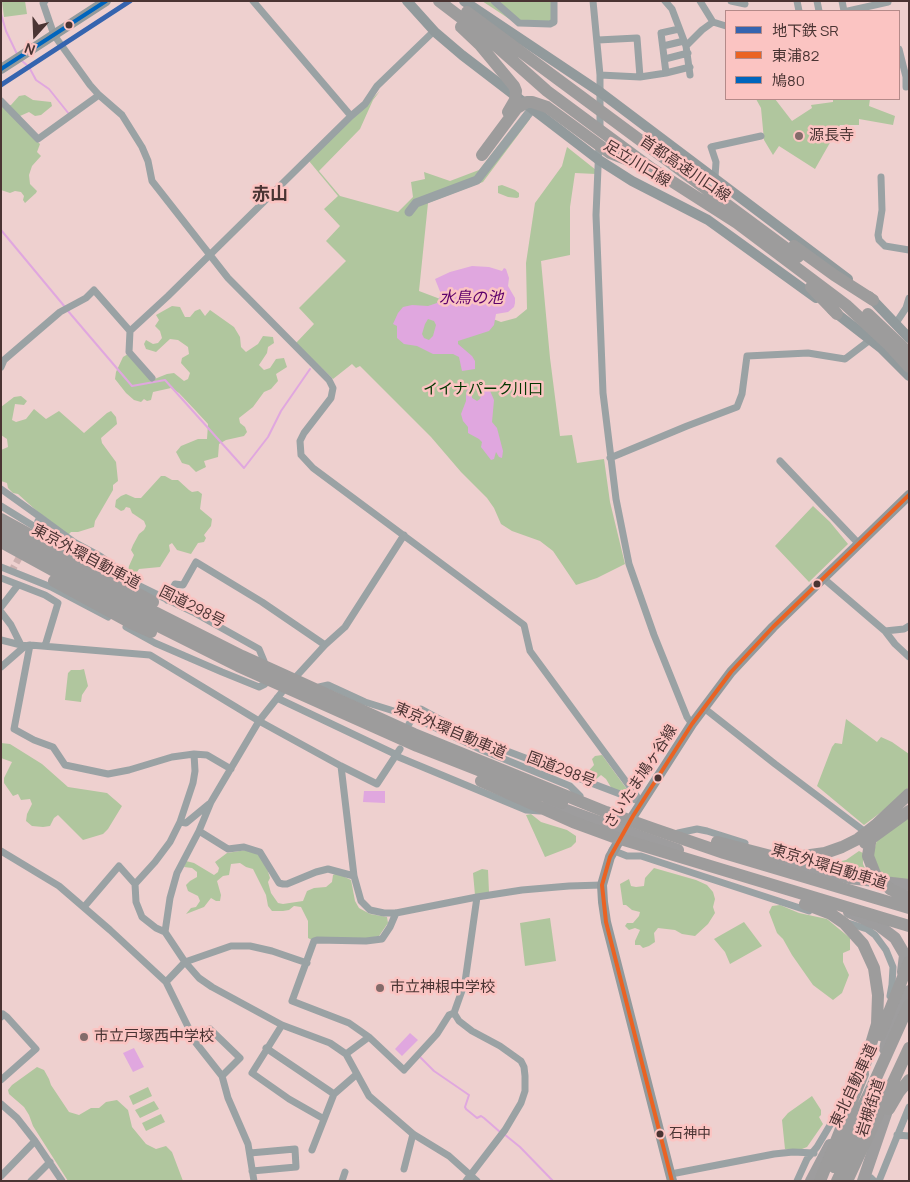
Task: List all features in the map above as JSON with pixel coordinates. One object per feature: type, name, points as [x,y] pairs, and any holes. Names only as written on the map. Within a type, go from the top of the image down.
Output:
[{"type":"highway","points":[[431,1],[480,45],[511,82],[516,91],[513,104],[480,153],[518,108],[527,102],[547,107],[610,153],[651,168],[677,192],[798,276],[817,292],[837,314]]},
{"type":"highway","name":"首都高速川口線","points":[[440,1],[485,36],[547,91],[651,168],[737,223],[804,272],[867,323],[909,367]]},
{"type":"highway","name":"首都高速川口線","points":[[453,1],[810,266],[882,325],[909,352]]},
{"type":"highway","points":[[512,44],[593,98],[834,275],[874,300]]},
{"type":"highway","points":[[1,520],[229,644]]},
{"type":"highway","name":"国道298号","points":[[1,524],[106,582],[229,644],[296,677],[419,731],[678,833],[909,903]]},
{"type":"highway","name":"東京外環自動車道","points":[[1,530],[131,600],[308,688],[414,734],[606,812],[724,853],[909,908]]},
{"type":"highway","name":"東京外環自動車道","points":[[1,542],[178,637],[351,718],[476,770],[651,836],[908,924]]},
{"type":"highway","points":[[1,548],[187,646],[264,684],[280,695],[573,813],[678,863],[822,910],[838,918],[851,929],[863,944],[872,961],[876,977],[878,995],[875,1033],[860,1082]]},
{"type":"highway","points":[[1,552],[131,623],[187,646]]},
{"type":"highway","points":[[351,718],[428,758],[573,822],[619,834],[908,924]]},
{"type":"highway","points":[[771,856],[796,857],[815,855],[842,847],[871,829],[909,794]]},
{"type":"highway","points":[[606,812],[771,856],[788,860],[808,861],[846,853],[874,837],[909,812]]},
{"type":"highway","points":[[909,812],[897,814],[881,822],[870,837],[868,850],[872,869],[879,880],[890,889],[909,898]]},
{"type":"highway","points":[[619,834],[908,924]]},
{"type":"highway","points":[[712,843],[909,892]]},
{"type":"highway","points":[[849,878],[909,886]]},
{"type":"highway","points":[[804,891],[882,928],[895,938],[902,948],[906,959],[884,1049]]},
{"type":"highway","points":[[864,919],[908,924]]},
{"type":"highway","points":[[820,1181],[909,962]]},
{"type":"highway","name":"岩槻街道","points":[[811,1181],[830,1145],[862,1093],[884,1049],[909,990]]},
{"type":"highway","name":"東北自動車道","points":[[827,1181],[909,1005]]},
{"type":"highway","points":[[884,1049],[909,1013]]},
{"type":"highway","name":"東北自動車道","points":[[837,1181],[909,1026]]},
{"type":"highway","points":[[848,1181],[909,1046]]},
{"type":"highway","name":"岩槻街道","points":[[872,1180],[909,1046]]},
{"type":"highway","points":[[855,1181],[894,1100],[909,1080]]},
{"type":"main road","points":[[1,69],[106,1]]},
{"type":"main road","name":"足立川口線","points":[[407,1],[434,31],[462,55],[599,160],[632,181],[708,220],[881,348],[909,376]]},
{"type":"main road","points":[[464,1],[600,92],[715,177],[874,300],[909,338]]},
{"type":"main road","name":"さいたま鳩ヶ谷線","points":[[672,1178],[603,902],[602,885],[612,850],[619,834],[633,816],[692,724],[750,651],[909,495]]},
{"type":"street","points":[[44,1],[43,4],[54,36],[99,95],[122,115],[142,147],[148,161],[152,181],[228,278],[322,372],[333,388],[329,403],[304,433],[300,441],[301,455],[313,468],[524,625],[530,652],[641,802]]},
{"type":"street","points":[[253,1],[351,116]]},
{"type":"street","points":[[494,1],[519,23],[550,24],[554,22],[554,1]]},
{"type":"street","points":[[594,1],[600,75],[596,215],[603,393],[610,458],[629,564],[654,635],[687,717],[692,724]]},
{"type":"street","points":[[666,1],[672,10],[686,47],[690,75]]},
{"type":"street","points":[[700,1],[713,22],[725,26]]},
{"type":"street","points":[[731,1],[745,3]]},
{"type":"street","points":[[851,10],[888,2]]},
{"type":"street","points":[[664,59],[686,47],[702,30],[713,22]]},
{"type":"street","points":[[666,73],[662,33],[679,28]]},
{"type":"street","points":[[152,378],[129,352],[130,331],[365,104],[377,86],[434,31]]},
{"type":"street","points":[[598,40],[638,38],[640,77]]},
{"type":"street","points":[[663,46],[686,47]]},
{"type":"street","points":[[900,53],[906,77],[906,87]]},
{"type":"street","points":[[600,75],[640,77],[690,67]]},
{"type":"street","points":[[2,102],[38,139],[99,95]]},
{"type":"street","points":[[409,212],[416,203],[477,180],[532,108]]},
{"type":"street","points":[[715,177],[716,162],[711,147],[761,136]]},
{"type":"street","points":[[881,177],[882,210],[879,240],[885,246],[909,250]]},
{"type":"street","points":[[1,367],[4,360],[60,312],[86,298],[94,290],[130,331]]},
{"type":"street","points":[[896,322],[906,308],[909,298]]},
{"type":"street","points":[[610,458],[737,407],[742,394],[747,356],[808,353],[843,360],[870,340]]},
{"type":"street","points":[[780,461],[858,544]]},
{"type":"street","points":[[1,489],[74,542],[100,556],[121,571],[119,576]]},
{"type":"street","points":[[1,506],[119,576],[193,612],[259,649],[264,661]]},
{"type":"street","points":[[36,527],[40,517]]},
{"type":"street","points":[[165,932],[170,898],[177,873],[199,831],[211,802],[260,721],[325,644],[344,627],[404,535]]},
{"type":"street","points":[[167,600],[175,584],[183,585],[196,562],[262,602],[325,644]]},
{"type":"street","points":[[1,567],[51,587],[155,643],[259,687],[264,684]]},
{"type":"street","points":[[11,572],[4,579],[45,595],[58,603],[45,646]]},
{"type":"street","points":[[823,578],[885,631],[909,657]]},
{"type":"street","points":[[1,607],[18,585]]},
{"type":"street","points":[[1,612],[26,646],[14,729],[34,740],[53,746],[65,765],[108,774],[129,770],[172,757],[194,754],[206,755],[231,769]]},
{"type":"street","points":[[885,631],[904,629],[909,626]]},
{"type":"street","points":[[1,640],[26,646],[150,655],[260,721],[377,784],[398,753]]},
{"type":"street","points":[[150,655],[155,643]]},
{"type":"street","points":[[1,667],[26,646]]},
{"type":"street","points":[[319,687],[328,685],[365,702],[413,717],[482,750],[570,786],[580,796]]},
{"type":"street","points":[[280,695],[398,753],[526,810],[573,813]]},
{"type":"street","points":[[704,708],[867,833],[880,837],[909,806]]},
{"type":"street","points":[[409,724],[421,709],[478,740],[641,802]]},
{"type":"street","points":[[135,884],[170,842],[180,822],[193,783],[194,754]]},
{"type":"street","points":[[341,766],[354,876],[360,901],[370,910],[384,914],[396,913],[476,897],[569,886],[602,885]]},
{"type":"street","points":[[180,822],[186,823],[211,802]]},
{"type":"street","points":[[678,833],[697,830],[707,831],[769,850],[796,854],[843,848],[867,833]]},
{"type":"street","points":[[199,831],[228,849],[244,847],[260,852],[279,883],[287,884],[328,869],[354,876]]},
{"type":"street","points":[[612,850],[627,856],[641,856],[735,888],[857,925],[867,929],[882,942],[893,967],[892,985],[887,1005],[858,1068],[848,1095],[797,1181]]},
{"type":"street","points":[[1,851],[58,886],[84,907],[166,982],[196,1043],[222,1076],[228,1098],[248,1144],[254,1181]]},
{"type":"street","points":[[84,907],[119,866],[135,884],[136,902],[142,917],[156,928],[165,932],[185,962],[199,978],[282,1025],[330,1043],[346,1054],[369,1096],[414,1134],[449,1156],[468,1178],[477,1181]]},
{"type":"street","points":[[454,1014],[465,982],[476,897]]},
{"type":"street","points":[[396,913],[382,939],[366,941],[314,941],[292,1001],[349,1023],[370,1037],[404,1070],[437,1034],[449,1015],[454,1014]]},
{"type":"street","points":[[166,982],[185,962],[232,946],[250,946],[307,963]]},
{"type":"street","points":[[1,1017],[3,1014],[7,1017],[36,1049],[1,1080]]},
{"type":"street","points":[[454,1014],[472,1030],[521,1061],[526,1076],[525,1091],[521,1103],[504,1130],[468,1178]]},
{"type":"street","points":[[282,1025],[252,1072],[289,1099],[324,1119]]},
{"type":"street","points":[[196,1043],[210,1029],[240,1058],[222,1076]]},
{"type":"street","points":[[346,1054],[370,1037]]},
{"type":"street","points":[[266,1048],[334,1094]]},
{"type":"street","points":[[312,1150],[334,1094],[357,1074]]},
{"type":"street","points":[[1,1104],[17,1118],[62,1181]]},
{"type":"street","points":[[872,1180],[897,1135],[909,1107]]},
{"type":"street","points":[[404,1169],[414,1134]]},
{"type":"street","points":[[897,1135],[909,1136]]},
{"type":"street","points":[[1,1176],[35,1141]]},
{"type":"street","points":[[250,1153],[295,1149],[296,1167],[252,1171]]},
{"type":"street","points":[[672,1178],[774,1154],[814,1153]]},
{"type":"street","points":[[31,1181],[50,1162]]},
{"type":"street","points":[[342,1181],[345,1172]]},
{"type":"green space","points":[[2,1],[25,1],[27,14],[4,17]]},
{"type":"green space","points":[[482,1],[552,1],[552,21],[514,22]]},
{"type":"green space","name":"イイナパーク川口","points":[[380,91],[373,100],[360,129],[319,171],[340,196],[398,212],[413,197],[411,182],[425,179],[424,172],[450,181],[479,170],[523,114],[530,119],[483,182],[428,203],[419,291],[501,322],[516,318],[527,309],[526,263],[535,203],[562,166],[567,147],[596,170],[596,174],[575,173],[570,207],[570,255],[541,261],[550,358],[560,436],[572,435],[577,463],[604,459],[610,502],[625,564],[597,578],[576,585],[553,551],[540,541],[512,531],[501,524],[487,498],[461,472],[431,437],[360,366],[356,368],[352,364],[333,379],[296,343],[314,324],[299,308],[346,261],[326,241],[340,226],[324,209],[338,196],[309,161]]},
{"type":"green space","points":[[25,95],[33,100],[51,102],[52,106],[41,115],[35,116],[29,112],[20,116],[40,144],[37,152],[41,156],[32,166],[29,175],[30,184],[37,191],[25,203],[21,192],[15,191],[10,193],[1,190],[1,106],[11,105],[19,96]]},
{"type":"green space","name":"源長寺","points":[[757,100],[776,100],[792,121],[812,108],[811,105],[833,102],[833,100],[870,100],[869,106],[895,116],[893,125],[859,119],[859,125],[840,125],[815,169],[779,146],[773,155],[764,140],[761,108]]},
{"type":"green space","points":[[502,185],[515,190],[519,193],[519,197],[508,197],[498,193],[498,186]]},
{"type":"green space","points":[[172,306],[180,307],[185,317],[190,317],[195,311],[200,309],[205,316],[210,310],[234,327],[240,337],[241,347],[246,352],[258,344],[263,336],[273,337],[274,343],[268,347],[267,353],[259,365],[264,370],[270,368],[276,359],[284,358],[287,367],[276,374],[278,381],[271,389],[264,392],[253,407],[239,418],[240,423],[247,432],[244,436],[226,440],[219,444],[218,457],[204,461],[206,467],[196,472],[189,465],[182,463],[176,452],[181,446],[198,439],[207,439],[208,424],[179,393],[171,388],[153,392],[151,400],[147,401],[144,399],[141,402],[134,400],[126,393],[115,379],[123,357],[128,354],[152,380],[174,373],[184,381],[188,379],[190,373],[181,363],[182,358],[189,354],[188,347],[178,340],[170,339],[156,352],[146,349],[144,344],[146,340],[153,344],[158,343],[162,338],[160,331],[155,326],[159,320],[156,315]]},
{"type":"green space","points":[[21,396],[27,401],[24,405],[15,404],[12,420],[16,422],[26,419],[34,409],[46,419],[59,411],[84,433],[111,411],[116,417],[117,424],[101,438],[102,443],[116,462],[118,481],[113,485],[113,490],[95,521],[94,527],[71,532],[68,535],[18,494],[13,493],[8,488],[7,483],[1,481],[1,450],[8,447],[7,439],[1,435],[1,407],[14,397]]},
{"type":"green space","points":[[161,476],[178,480],[192,492],[198,491],[202,494],[200,509],[212,519],[211,526],[204,535],[206,538],[204,542],[198,543],[191,554],[177,550],[172,543],[169,545],[170,551],[160,567],[139,569],[137,577],[131,575],[128,571],[134,555],[131,550],[139,534],[146,526],[144,521],[132,513],[130,508],[126,507],[121,511],[115,507],[116,500],[126,494],[135,498],[141,498]]},
{"type":"green space","points":[[813,506],[830,522],[848,544],[809,582],[775,546]]},
{"type":"green space","points":[[84,669],[88,686],[82,695],[81,702],[65,700],[68,673],[71,670]]},
{"type":"green space","points":[[846,719],[877,742],[881,737],[909,754],[909,787],[864,825],[817,786],[832,747],[835,743],[842,744]]},
{"type":"green space","points":[[1,743],[10,744],[42,764],[68,787],[107,793],[122,806],[108,829],[103,834],[83,840],[58,815],[50,826],[32,826],[26,821],[32,804],[30,799],[21,800],[18,794],[13,796],[4,783],[4,778],[12,762],[1,758]]},
{"type":"green space","points":[[602,755],[629,794],[612,789],[601,775],[594,781],[585,775],[594,765],[592,759],[595,756]]},
{"type":"green space","points":[[531,814],[541,822],[567,830],[576,836],[576,842],[571,847],[545,857],[526,815]]},
{"type":"green space","points":[[909,819],[909,881],[881,875],[873,854],[877,840]]},
{"type":"green space","points":[[246,850],[257,853],[266,865],[270,878],[268,882],[271,893],[278,903],[303,901],[307,891],[326,887],[332,882],[333,875],[337,873],[351,880],[355,901],[359,908],[370,914],[387,917],[388,923],[379,936],[364,939],[312,940],[308,938],[308,921],[301,907],[294,906],[289,910],[272,911],[268,906],[266,895],[253,869],[240,863],[231,864],[229,875],[223,876],[217,881],[221,895],[220,901],[211,898],[204,907],[186,914],[191,908],[196,907],[200,901],[198,896],[188,891],[186,885],[197,877],[197,872],[192,868],[184,867],[186,861],[194,863],[214,875],[218,872],[219,868],[215,862],[227,853]]},
{"type":"green space","points":[[859,851],[863,853],[863,864],[868,875],[831,868],[828,864],[846,860]]},
{"type":"green space","points":[[654,868],[707,885],[713,892],[715,899],[713,907],[715,913],[708,924],[695,936],[682,934],[675,930],[658,928],[654,933],[655,942],[643,948],[640,945],[635,945],[640,930],[635,928],[629,930],[625,926],[627,923],[633,923],[640,912],[623,905],[620,884],[629,879],[631,886],[644,886],[645,878]]},
{"type":"green space","points":[[482,869],[488,870],[489,892],[475,895],[473,873]]},
{"type":"green space","points":[[780,905],[799,913],[827,919],[850,938],[850,950],[843,953],[843,962],[849,975],[842,993],[833,1000],[813,985],[783,939],[777,933],[769,912],[772,906]]},
{"type":"green space","points":[[550,918],[556,961],[525,966],[520,923]]},
{"type":"green space","points":[[744,922],[762,946],[730,964],[725,952],[714,939]]},
{"type":"green space","points":[[37,1067],[44,1070],[51,1085],[69,1112],[79,1115],[91,1108],[99,1108],[106,1102],[117,1100],[128,1110],[132,1127],[146,1144],[156,1149],[166,1146],[172,1152],[183,1181],[68,1181],[33,1126],[24,1107],[9,1094],[8,1090],[12,1085]]},
{"type":"green space","points":[[148,1087],[152,1096],[133,1105],[129,1096]]},
{"type":"green space","points":[[812,1096],[821,1110],[819,1117],[823,1124],[807,1147],[802,1149],[785,1149],[782,1120],[788,1113]]},
{"type":"green space","points":[[154,1101],[159,1109],[140,1118],[135,1110]]},
{"type":"green space","points":[[161,1114],[165,1122],[146,1131],[142,1123]]},
{"type":"water","name":"水鳥の池","points":[[472,266],[489,267],[502,271],[504,268],[509,278],[508,286],[515,298],[514,307],[508,312],[496,314],[494,325],[489,331],[458,341],[458,344],[472,356],[475,361],[475,369],[462,371],[459,357],[453,354],[433,354],[417,346],[404,344],[397,338],[397,326],[393,324],[403,307],[412,305],[428,306],[437,303],[441,294],[435,279],[450,272]],"holes":[[[428,319],[434,321],[436,325],[433,336],[429,340],[424,338],[422,334],[425,324]]]},
{"type":"water","points":[[484,386],[488,386],[494,400],[492,422],[497,428],[503,451],[502,458],[496,452],[494,459],[491,460],[481,447],[482,442],[468,433],[468,427],[463,421],[461,414],[468,388],[472,387],[472,398],[477,401],[480,399]]},
{"type":"water","points":[[364,791],[385,791],[385,803],[363,802]]},
{"type":"water","points":[[410,1033],[418,1040],[402,1056],[395,1049]]},
{"type":"water","points":[[134,1048],[144,1067],[133,1072],[123,1053]]},
{"type":"waterway","points":[[1,14],[6,31],[17,54]]},
{"type":"waterway","points":[[21,60],[29,67],[36,80],[49,89],[69,114]]},
{"type":"waterway","points":[[1,230],[65,307]]},
{"type":"waterway","points":[[68,311],[132,386],[165,380],[244,468],[268,437],[281,411],[310,369]]},
{"type":"waterway","points":[[419,1056],[434,1071],[469,1095],[466,1109],[477,1118],[481,1116],[484,1118],[500,1132]]},
{"type":"waterway","points":[[504,1134],[520,1147],[553,1181]]},
{"type":"tunnel","points":[[11,572],[23,551]]},
{"type":"metro line","name":"SR","points":[[1,85],[130,1]]},
{"type":"transit line","name":"鳩80","points":[[1,69],[106,1]]},
{"type":"transit line","name":"東浦82","points":[[672,1181],[606,922],[602,885],[610,857],[633,816],[692,724],[731,672],[773,627],[909,495]]},
{"type":"place","name":"源長寺","points":[[799,136]]},
{"type":"place","name":"市立神根中学校","points":[[380,988]]},
{"type":"place","name":"市立戸塚西中学校","points":[[84,1037]]},
{"type":"place","name":"石神中","points":[[660,1134]]},
{"type":"district","name":"赤山","points":[[270,195]]}]
